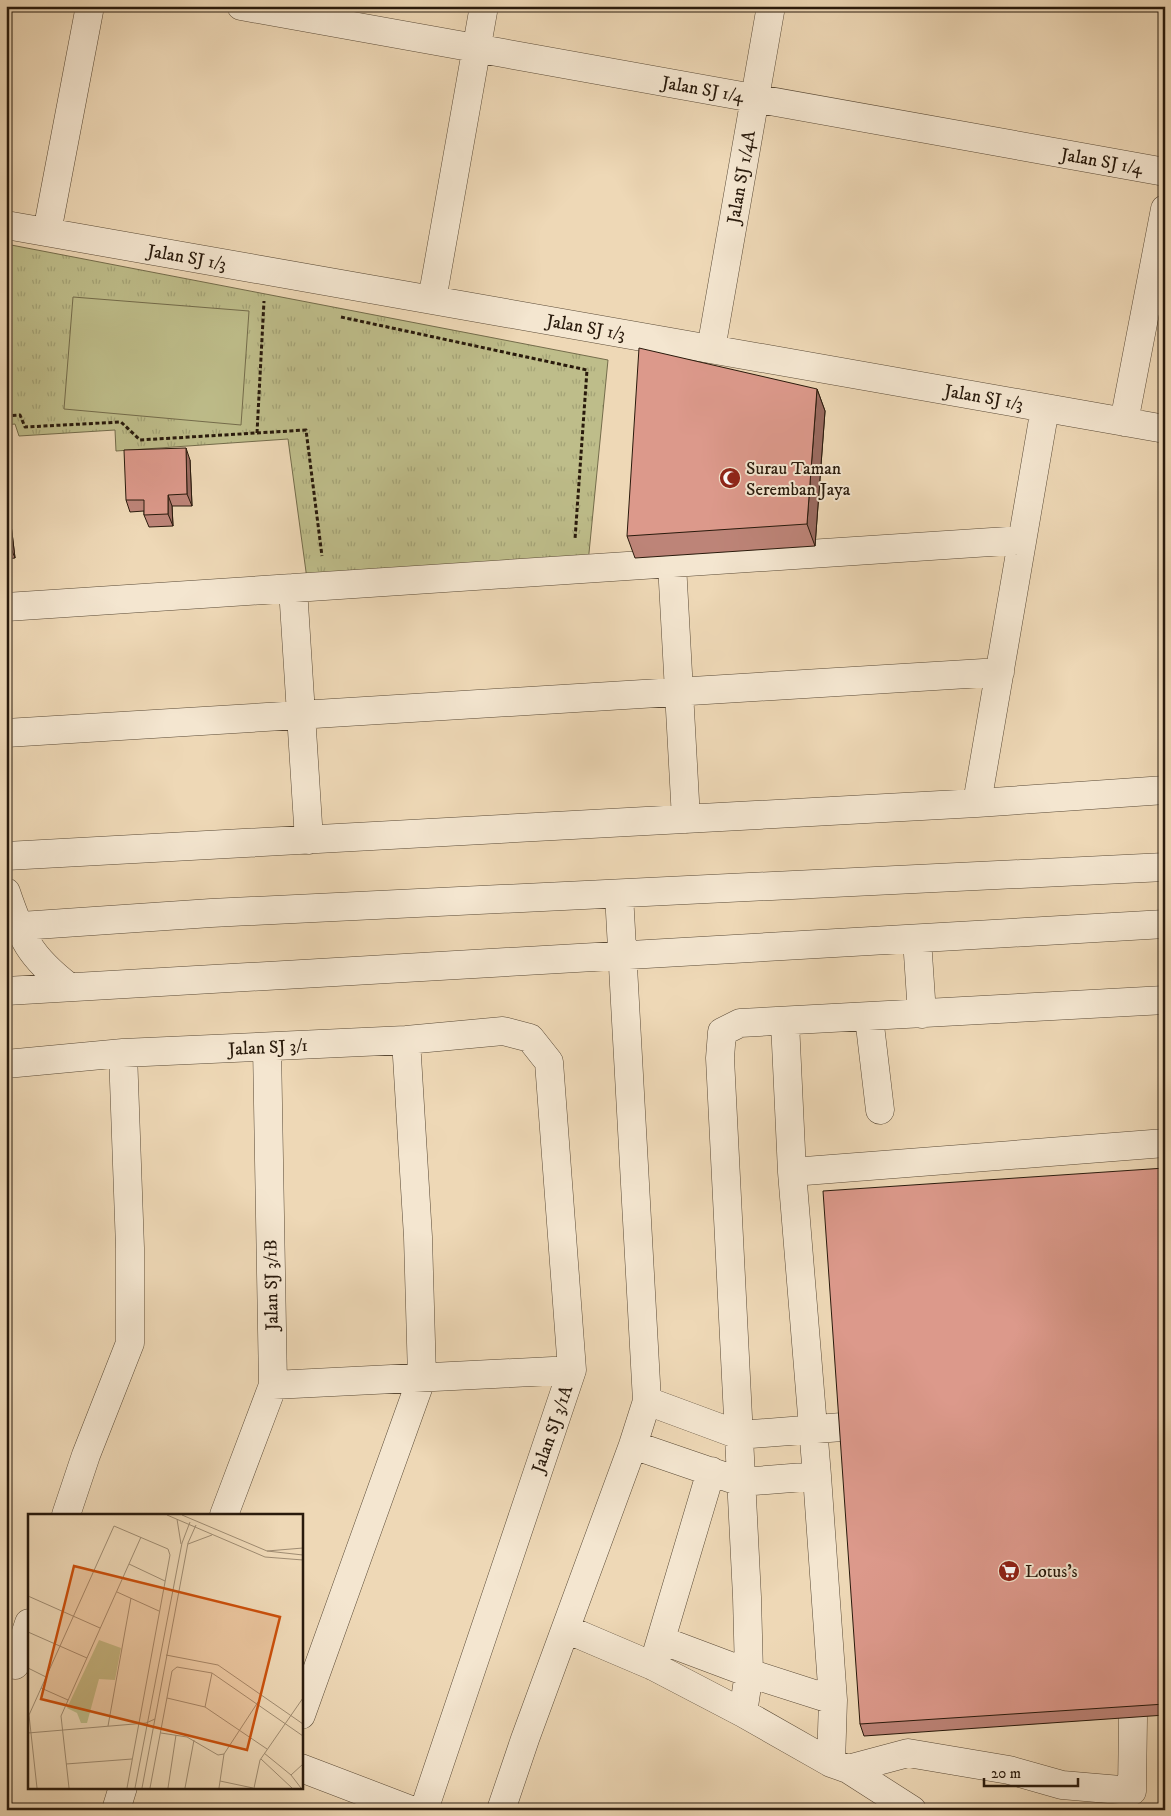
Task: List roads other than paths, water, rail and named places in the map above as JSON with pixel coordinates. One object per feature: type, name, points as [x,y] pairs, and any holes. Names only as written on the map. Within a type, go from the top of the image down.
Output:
[{"type":"street","points":[[47,232],[90,6]]},
{"type":"street","name":"Jalan SJ 1/4","points":[[241,6],[1165,172]]},
{"type":"street","points":[[432,300],[484,6]]},
{"type":"street","name":"Jalan SJ 1/4A","points":[[711,349],[771,6]]},
{"type":"street","points":[[1124,422],[1165,210]]},
{"type":"street","name":"Jalan SJ 1/3","points":[[6,225],[1165,429]]},
{"type":"street","points":[[977,803],[1046,408]]},
{"type":"street","points":[[6,607],[1022,540]]},
{"type":"street","points":[[672,564],[686,819]]},
{"type":"street","points":[[293,588],[309,840]]},
{"type":"street","points":[[6,733],[1000,672]]},
{"type":"street","points":[[6,856],[977,803],[1165,790]]},
{"type":"street","points":[[12,926],[201,914],[1165,868]]},
{"type":"street","points":[[6,892],[12,926],[48,971],[69,988]]},
{"type":"street","points":[[501,1810],[633,1445],[647,1401],[619,894]]},
{"type":"street","points":[[6,991],[1165,924]]},
{"type":"street","points":[[917,939],[922,1014]]},
{"type":"street","points":[[743,1713],[750,1673],[720,1058],[722,1032],[740,1023],[1165,1000]]},
{"type":"street","points":[[869,1017],[880,1110]]},
{"type":"street","points":[[785,1022],[792,1172],[839,1766]]},
{"type":"street","name":"Jalan SJ 3/1","points":[[6,1064],[123,1053],[406,1040],[503,1032],[530,1038]]},
{"type":"street","name":"Jalan SJ 3/1A","points":[[424,1810],[572,1370],[549,1062],[530,1038]]},
{"type":"street","points":[[302,1712],[422,1377],[418,1237],[406,1040]]},
{"type":"street","name":"Jalan SJ 3/1B","points":[[224,1514],[273,1385],[267,1047]]},
{"type":"street","points":[[66,1514],[86,1455],[130,1343],[130,1248],[123,1053]]},
{"type":"street","points":[[792,1172],[1165,1142]]},
{"type":"street","points":[[273,1385],[572,1370]]},
{"type":"street","points":[[647,1401],[739,1435],[813,1431],[842,1427]]},
{"type":"street","points":[[633,1445],[741,1482],[817,1476]]},
{"type":"street","points":[[653,1666],[711,1471]]},
{"type":"street","points":[[17,1665],[28,1626]]},
{"type":"street","points":[[566,1629],[653,1666],[743,1713],[839,1766],[912,1810]]},
{"type":"street","points":[[661,1640],[750,1673],[833,1700]]},
{"type":"street","points":[[839,1766],[908,1753],[1009,1770],[1062,1785],[1132,1792],[1133,1718]]},
{"type":"street","points":[[302,1768],[411,1810]]},
{"type":"street","points":[[116,1810],[124,1788]]},
{"type":"place","name":"Surau Taman Seremban Jaya","points":[[730,478]]},
{"type":"place","name":"Lotus's","points":[[1009,1571]]}]
